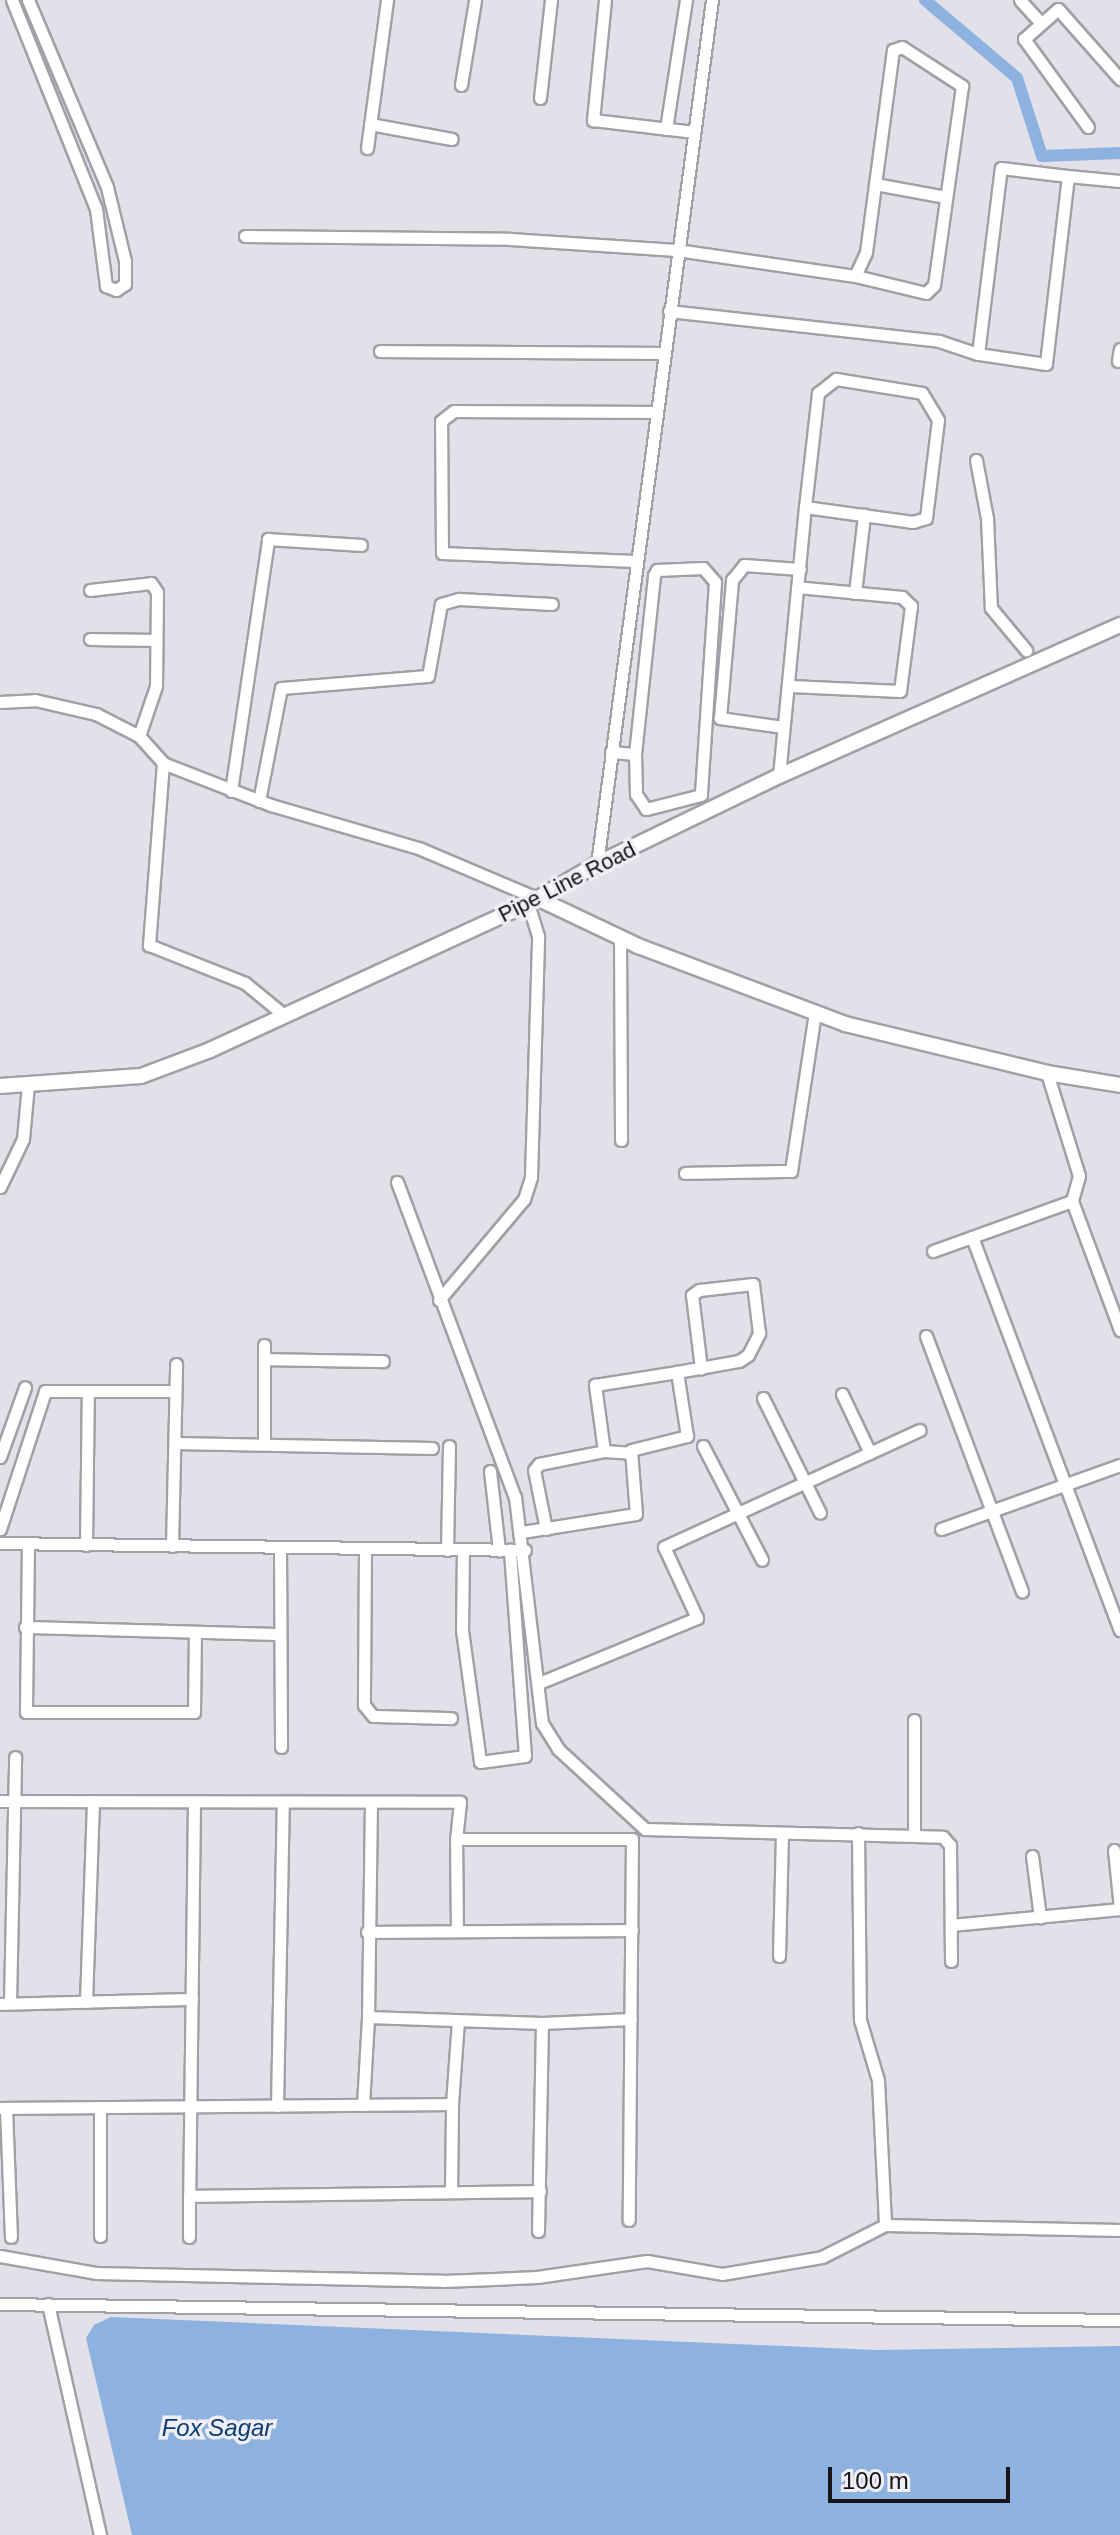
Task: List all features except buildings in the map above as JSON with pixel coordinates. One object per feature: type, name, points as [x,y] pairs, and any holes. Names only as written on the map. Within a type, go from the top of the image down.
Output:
[{"type":"street","points":[[12,0],[96,209],[106,286],[116,290],[125,284],[125,261],[107,187],[28,0]]},
{"type":"street","points":[[367,148],[387,0]]},
{"type":"street","points":[[461,85],[475,0]]},
{"type":"street","points":[[540,98],[551,0]]},
{"type":"street","points":[[605,0],[591,116],[598,123],[694,132]]},
{"type":"street","points":[[666,129],[686,0]]},
{"type":"street","points":[[597,864],[712,0]]},
{"type":"street","points":[[1020,0],[1041,23]]},
{"type":"street","points":[[1088,127],[1024,39],[1058,9],[1120,79]]},
{"type":"street","points":[[245,236],[510,239],[677,250],[855,276],[929,292],[962,86],[902,47],[893,50],[866,252],[855,276]]},
{"type":"street","points":[[370,124],[452,139]]},
{"type":"street","points":[[978,354],[1001,168],[1120,181]]},
{"type":"street","points":[[669,311],[939,341],[978,354],[1046,364],[1068,176]]},
{"type":"street","points":[[875,184],[946,197]]},
{"type":"street","points":[[380,351],[663,353]]},
{"type":"street","points":[[779,776],[805,507],[823,384],[836,379],[922,393],[938,420],[926,518],[913,522],[805,507]]},
{"type":"street","points":[[635,561],[442,553],[441,421],[454,411],[655,412]]},
{"type":"street","points":[[976,460],[987,518],[991,608],[1026,650]]},
{"type":"street","points":[[855,593],[864,515]]},
{"type":"street","points":[[231,791],[268,539],[361,545]]},
{"type":"street","points":[[783,727],[720,718],[732,580],[744,565],[800,569]]},
{"type":"street","points":[[703,568],[712,573],[701,795],[646,809],[636,794],[635,754],[648,611],[657,570],[703,568]]},
{"type":"street","points":[[90,590],[151,583],[157,592],[156,686],[139,736]]},
{"type":"street","points":[[790,686],[900,691],[908,600],[797,587]]},
{"type":"street","points":[[259,801],[281,688],[428,676],[441,604],[459,599],[552,604]]},
{"type":"street","points":[[629,608],[648,611]]},
{"type":"street","name":"Pipe Line Road","points":[[0,1086],[141,1076],[534,902],[597,864],[779,776],[1120,625]]},
{"type":"street","points":[[90,639],[156,640]]},
{"type":"street","points":[[0,702],[67,704],[139,736],[163,763],[259,801],[421,849],[534,902],[815,1013],[896,1039],[1047,1073],[1120,1085]]},
{"type":"street","points":[[611,752],[635,754]]},
{"type":"street","points":[[163,763],[149,945],[245,983],[284,1015]]},
{"type":"street","points":[[439,1300],[524,1199],[531,1177],[538,936],[534,902]]},
{"type":"street","points":[[620,937],[621,1140]]},
{"type":"street","points":[[685,1173],[791,1171],[815,1013]]},
{"type":"street","points":[[1047,1073],[1079,1176],[1072,1201],[1120,1330]]},
{"type":"street","points":[[0,1187],[23,1139],[28,1084]]},
{"type":"street","points":[[397,1182],[439,1300],[496,1443],[522,1532],[542,1723],[558,1749],[645,1829]]},
{"type":"street","points":[[933,1251],[1072,1201]]},
{"type":"street","points":[[972,1237],[1120,1630]]},
{"type":"street","points":[[604,1451],[595,1385],[701,1368],[748,1355],[759,1333],[753,1284],[699,1290],[692,1295],[701,1368]]},
{"type":"street","points":[[926,1336],[1022,1592]]},
{"type":"street","points":[[264,1345],[264,1444]]},
{"type":"street","points":[[264,1359],[383,1361]]},
{"type":"street","points":[[172,1546],[176,1364]]},
{"type":"street","points":[[546,1529],[536,1466],[604,1451],[630,1453],[687,1436],[677,1372]]},
{"type":"street","points":[[22,1461],[0,1458],[25,1387]]},
{"type":"street","points":[[0,1529],[45,1391],[175,1391]]},
{"type":"street","points":[[86,1545],[88,1391]]},
{"type":"street","points":[[842,1394],[870,1453]]},
{"type":"street","points":[[763,1398],[820,1513]]},
{"type":"street","points":[[539,1683],[697,1618],[664,1547],[920,1430]]},
{"type":"street","points":[[175,1443],[432,1448]]},
{"type":"street","points":[[447,1550],[449,1446]]},
{"type":"street","points":[[703,1446],[762,1560]]},
{"type":"street","points":[[522,1532],[633,1517],[638,1496],[630,1453]]},
{"type":"street","points":[[941,1529],[1120,1465]]},
{"type":"street","points":[[463,1550],[462,1630],[480,1762],[525,1756],[504,1550],[490,1471]]},
{"type":"street","points":[[0,1543],[525,1550]]},
{"type":"street","points":[[28,1544],[26,1712],[194,1712],[195,1632]]},
{"type":"street","points":[[280,1548],[281,1747]]},
{"type":"street","points":[[365,1550],[364,1705],[373,1716],[451,1718]]},
{"type":"street","points":[[25,1627],[280,1634]]},
{"type":"street","points":[[914,1720],[914,1834]]},
{"type":"street","points":[[15,1757],[5,2004],[192,1999]]},
{"type":"street","points":[[0,1801],[460,1802],[456,1839],[457,1931]]},
{"type":"street","points":[[86,2002],[93,1801]]},
{"type":"street","points":[[189,2237],[194,1802]]},
{"type":"street","points":[[277,2106],[283,1802]]},
{"type":"street","points":[[363,2105],[368,2017],[371,1802]]},
{"type":"street","points":[[456,1839],[632,1839],[645,1829],[782,1835],[938,1835],[950,1845],[951,1961]]},
{"type":"street","points":[[858,1833],[860,2020],[878,2080],[885,2225]]},
{"type":"street","points":[[779,1956],[782,1835]]},
{"type":"street","points":[[629,2220],[632,1839]]},
{"type":"street","points":[[951,1925],[1120,1909],[1114,1850]]},
{"type":"street","points":[[1032,1856],[1040,1917]]},
{"type":"street","points":[[367,1932],[632,1930]]},
{"type":"street","points":[[368,2017],[542,2023],[631,2019]]},
{"type":"street","points":[[451,2192],[452,2104],[458,2020]]},
{"type":"street","points":[[538,2231],[542,2023]]},
{"type":"street","points":[[11,2237],[3,2108],[452,2104]]},
{"type":"street","points":[[100,2107],[100,2236]]},
{"type":"street","points":[[189,2196],[540,2191]]},
{"type":"street","points":[[0,2256],[96,2273],[183,2278],[443,2281],[537,2277],[647,2261],[722,2274],[822,2257],[885,2225],[1120,2230]]},
{"type":"street","points":[[0,2304],[1120,2320]]},
{"type":"street","points":[[48,2304],[100,2535]]},
{"type":"water","name":"Fox Sagar","points":[[111,2317],[876,2350],[1120,2346],[1120,2535],[132,2535],[86,2338],[94,2325]]},
{"type":"waterway","points":[[925,0],[1017,78],[1042,156],[1120,153]]}]
